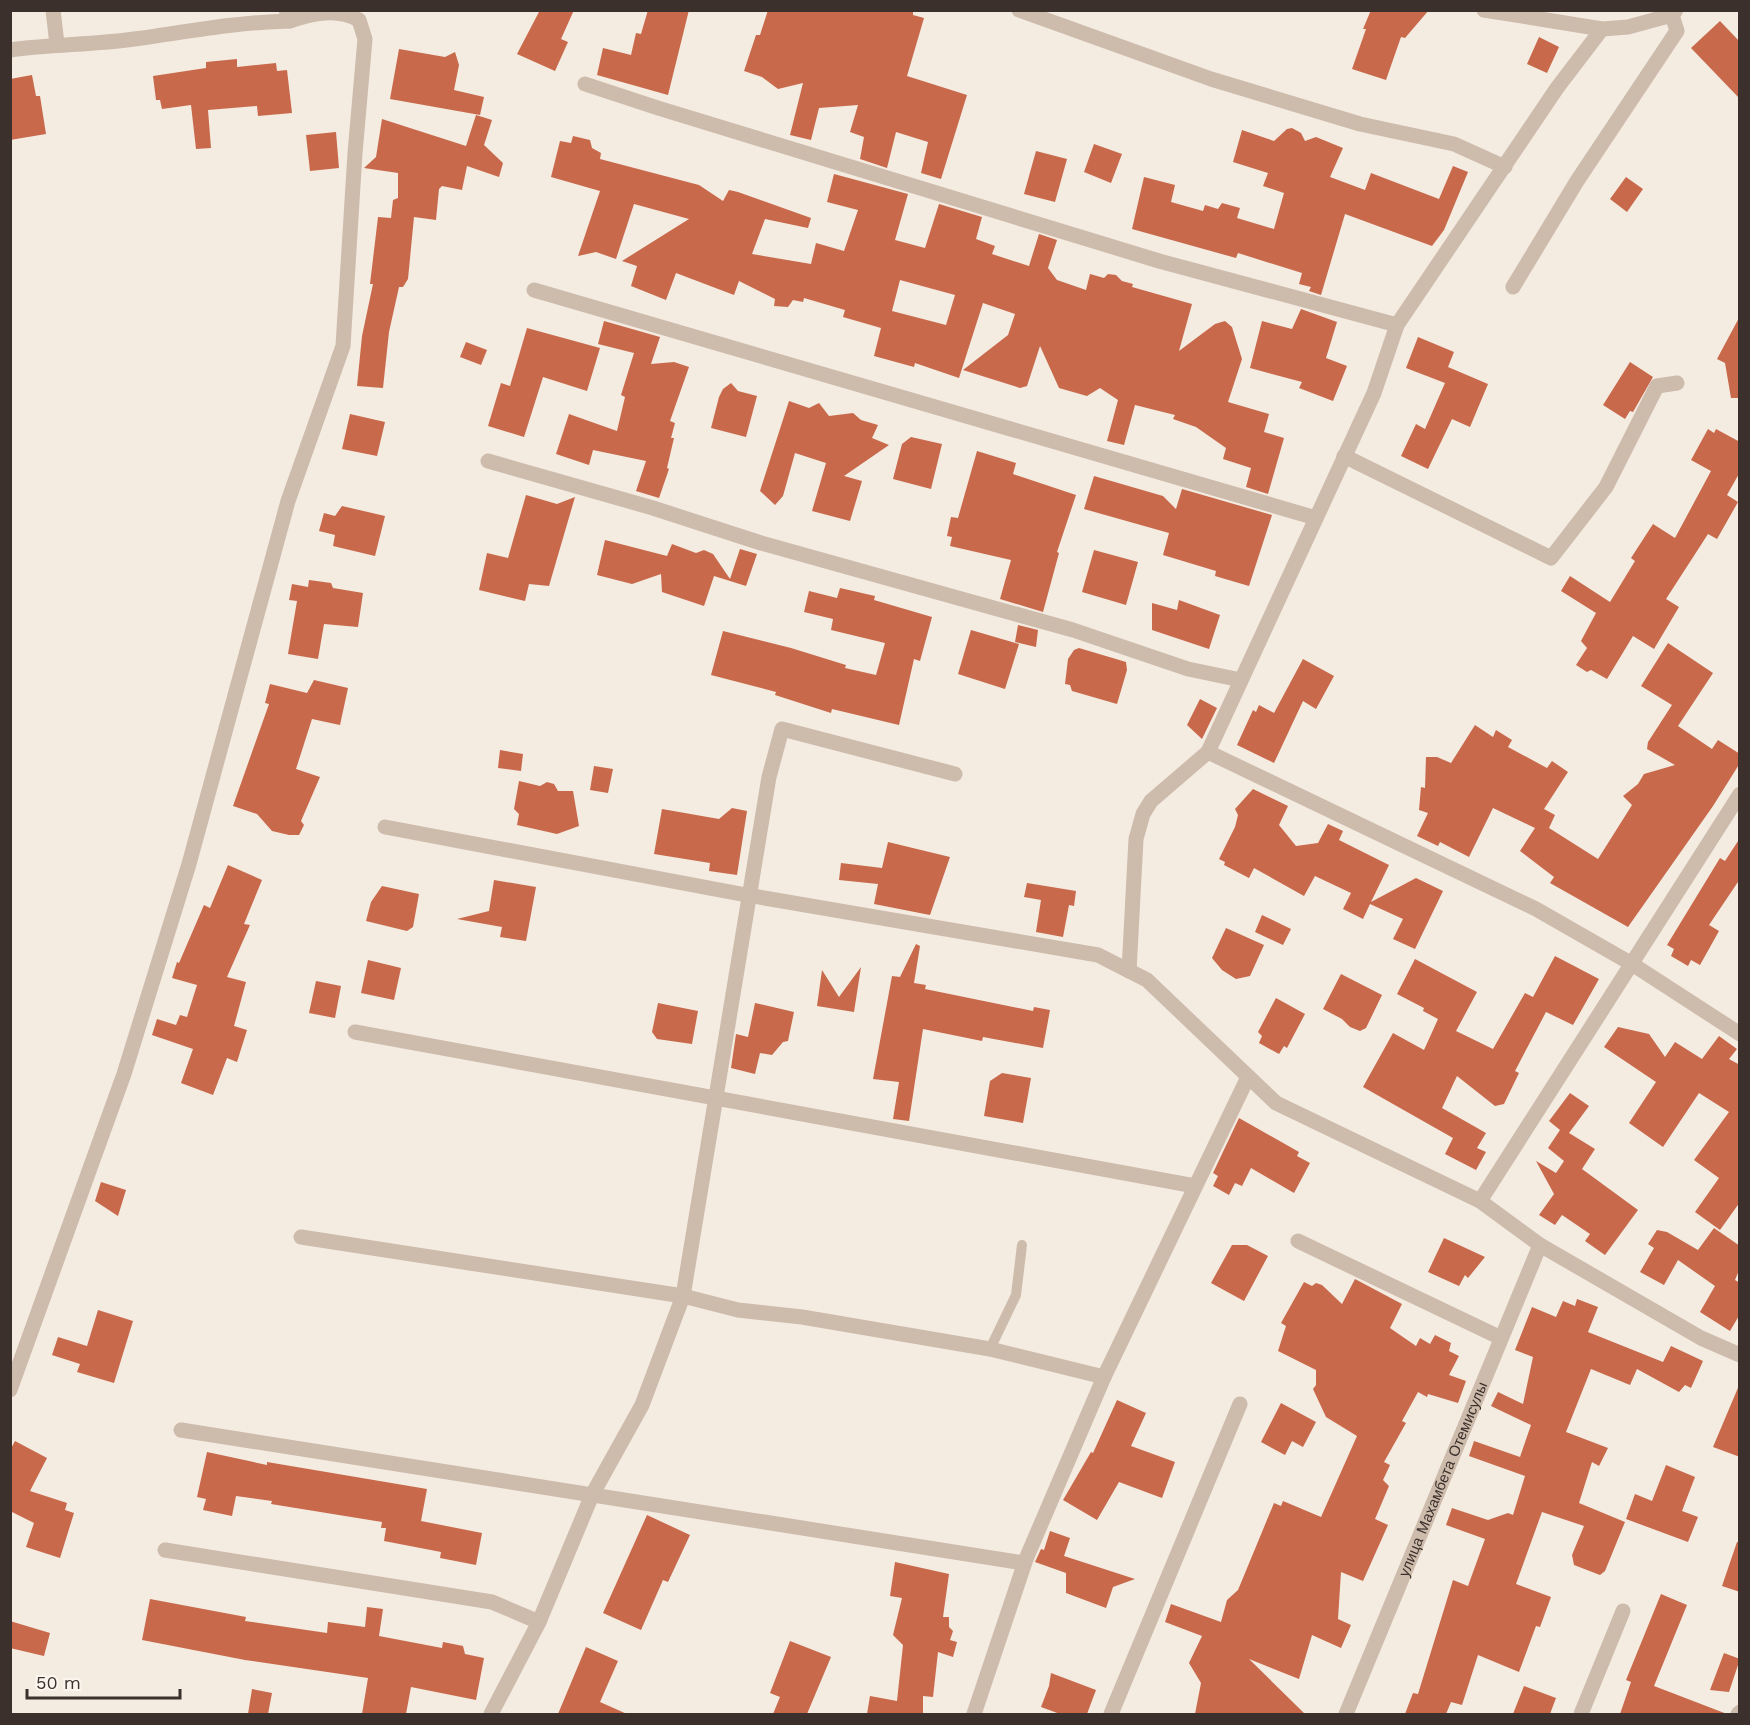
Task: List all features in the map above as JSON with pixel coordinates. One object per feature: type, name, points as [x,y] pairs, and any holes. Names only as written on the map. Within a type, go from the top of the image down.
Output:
[{"type":"street","points":[[53,10],[57,44]]},
{"type":"street","points":[[1019,10],[1211,79],[1360,124],[1454,144],[1505,167]]},
{"type":"street","points":[[1484,10],[1602,29],[1628,27],[1674,13],[1677,31],[1577,181],[1513,287]]},
{"type":"street","points":[[10,50],[57,44],[131,40],[288,16],[344,12],[359,20],[365,39],[355,153],[343,346],[288,501],[189,864],[124,1074],[10,1390]]},
{"type":"street","points":[[1129,971],[1136,840],[1143,814],[1151,801],[1208,752],[1374,393],[1397,326],[1557,88],[1602,29]]},
{"type":"street","points":[[585,84],[1159,261],[1397,326]]},
{"type":"street","points":[[534,290],[1316,518]]},
{"type":"street","points":[[1344,456],[1551,558],[1606,487],[1657,386],[1677,382]]},
{"type":"street","points":[[488,461],[653,508],[761,543],[1073,630],[1188,669],[1241,680]]},
{"type":"street","points":[[491,1714],[539,1622],[592,1495],[642,1406],[683,1296],[769,777],[782,729],[955,774]]},
{"type":"street","points":[[1208,752],[1536,909],[1632,964],[1740,1034]]},
{"type":"street","points":[[1480,1201],[1556,1078],[1740,795]]},
{"type":"street","points":[[385,827],[750,895],[1098,955],[1147,980],[1276,1103],[1480,1201],[1540,1245],[1701,1338],[1740,1354]]},
{"type":"street","points":[[354,1032],[714,1100],[1195,1186]]},
{"type":"street","points":[[974,1714],[1024,1563],[1104,1377],[1248,1077]]},
{"type":"street","points":[[301,1238],[683,1296],[738,1310],[802,1317],[990,1349],[1104,1377]]},
{"type":"street","points":[[1298,1241],[1501,1338]]},
{"type":"street","name":"улица Махамбета Отемисулы","points":[[1346,1714],[1540,1245]]},
{"type":"street","points":[[1111,1714],[1240,1404]]},
{"type":"street","points":[[181,1430],[1024,1563]]},
{"type":"street","points":[[165,1550],[492,1602],[539,1622]]},
{"type":"street","points":[[1581,1714],[1623,1611]]},
{"type":"lane","points":[[990,1349],[1016,1295],[1022,1245]]},
{"type":"building","points":[[540,10],[574,10],[561,39],[568,42],[555,71],[517,54]]},
{"type":"building","points":[[648,10],[689,10],[668,95],[597,75],[603,48],[631,55],[636,33],[641,34]]},
{"type":"building","points":[[768,10],[913,10],[913,15],[924,18],[907,76],[967,95],[941,179],[921,173],[928,142],[896,132],[887,168],[860,159],[864,137],[850,132],[858,105],[819,108],[811,140],[790,135],[803,83],[778,89],[762,77],[744,71],[756,35],[760,35]]},
{"type":"building","points":[[1371,10],[1429,10],[1405,38],[1401,37],[1386,80],[1352,69]]},
{"type":"building","points":[[1720,21],[1740,42],[1740,99],[1691,48]]},
{"type":"building","points":[[1539,37],[1559,47],[1547,73],[1527,64]]},
{"type":"building","points":[[399,49],[445,57],[455,52],[459,65],[454,90],[484,97],[480,115],[390,99]]},
{"type":"building","points":[[237,59],[237,67],[276,63],[277,71],[287,70],[292,113],[258,116],[257,106],[208,110],[211,148],[196,149],[191,105],[162,109],[160,100],[156,100],[153,76],[206,68],[206,62]]},
{"type":"building","points":[[32,75],[36,96],[40,96],[46,134],[10,140],[10,79]]},
{"type":"building","points":[[476,115],[492,120],[484,145],[503,163],[499,177],[467,166],[462,190],[442,186],[439,189],[436,220],[414,217],[408,279],[403,287],[399,287],[389,332],[383,388],[357,386],[362,336],[373,284],[370,284],[378,217],[391,218],[393,200],[398,198],[398,173],[364,168],[376,157],[382,119],[466,146]]},
{"type":"building","points":[[1292,128],[1301,133],[1305,141],[1316,137],[1343,148],[1330,177],[1365,190],[1371,173],[1439,199],[1453,166],[1468,172],[1444,230],[1432,246],[1345,214],[1321,295],[1309,291],[1311,287],[1299,284],[1302,273],[1238,253],[1236,258],[1132,229],[1144,177],[1175,185],[1171,202],[1203,211],[1205,205],[1218,209],[1222,203],[1240,208],[1237,218],[1274,229],[1284,193],[1263,186],[1268,173],[1233,162],[1242,130],[1274,141],[1287,129]]},
{"type":"building","points":[[336,132],[339,168],[310,171],[306,135]]},
{"type":"building","points":[[573,136],[590,140],[592,148],[601,153],[600,159],[699,185],[723,201],[729,190],[811,218],[808,228],[765,219],[752,254],[811,264],[816,243],[844,251],[858,210],[827,202],[834,174],[908,194],[895,240],[925,248],[939,204],[982,217],[976,239],[995,246],[992,254],[1029,266],[1039,234],[1057,240],[1048,268],[1057,280],[1086,290],[1090,274],[1104,278],[1108,274],[1116,275],[1122,281],[1133,284],[1132,287],[1192,304],[1179,351],[1215,324],[1225,321],[1232,327],[1242,359],[1228,402],[1269,414],[1264,432],[1284,438],[1268,494],[1246,487],[1251,468],[1223,459],[1226,448],[1196,427],[1173,419],[1175,415],[1135,405],[1124,445],[1107,441],[1118,400],[1100,388],[1087,396],[1059,388],[1040,346],[1027,386],[1020,388],[963,370],[1008,335],[1015,314],[983,303],[959,378],[915,363],[914,367],[874,356],[881,328],[843,317],[845,310],[804,298],[803,302],[793,300],[788,307],[774,306],[775,299],[739,281],[734,295],[676,273],[666,300],[631,286],[637,266],[622,261],[689,219],[634,204],[616,259],[596,252],[578,256],[600,191],[551,177],[560,141],[571,143]],"holes":[[[900,280],[955,295],[946,325],[892,311]]]},
{"type":"building","points":[[1094,144],[1122,154],[1111,183],[1084,172]]},
{"type":"building","points":[[1036,151],[1067,159],[1055,202],[1024,194]]},
{"type":"building","points":[[1626,177],[1643,189],[1627,212],[1610,199]]},
{"type":"building","points":[[1301,309],[1337,322],[1326,358],[1347,366],[1333,401],[1299,388],[1302,382],[1250,368],[1262,321],[1292,329]]},
{"type":"building","points":[[1740,316],[1740,398],[1731,398],[1725,363],[1717,359]]},
{"type":"building","points":[[604,321],[660,337],[651,364],[674,362],[689,367],[670,421],[675,423],[671,438],[674,438],[667,468],[669,469],[659,498],[636,491],[646,461],[593,450],[589,465],[556,454],[569,414],[617,431],[625,397],[621,395],[634,353],[598,344]]},
{"type":"building","points":[[527,328],[600,348],[587,391],[543,377],[524,437],[488,426],[501,383],[510,386]]},
{"type":"building","points":[[1418,337],[1454,352],[1448,367],[1488,384],[1470,427],[1452,419],[1428,469],[1401,456],[1416,424],[1425,429],[1445,383],[1406,368]]},
{"type":"building","points":[[466,342],[487,350],[481,365],[460,357]]},
{"type":"building","points":[[1630,362],[1653,377],[1633,412],[1630,411],[1625,419],[1603,405]]},
{"type":"building","points":[[731,383],[738,391],[757,396],[746,437],[711,428],[719,397],[723,389]]},
{"type":"building","points":[[789,401],[809,408],[819,403],[829,416],[853,413],[861,420],[878,425],[872,438],[889,445],[844,476],[862,481],[850,521],[812,511],[826,463],[795,453],[783,496],[775,505],[760,491]]},
{"type":"building","points":[[350,414],[385,422],[377,456],[342,449]]},
{"type":"building","points":[[1708,429],[1714,433],[1716,429],[1740,442],[1740,472],[1727,495],[1738,502],[1717,539],[1708,534],[1666,599],[1679,607],[1654,649],[1633,636],[1607,679],[1591,670],[1587,672],[1576,665],[1587,648],[1581,641],[1596,613],[1561,591],[1570,576],[1610,602],[1635,561],[1631,558],[1653,524],[1675,538],[1711,471],[1691,460]]},
{"type":"building","points":[[911,437],[942,444],[931,489],[893,479],[902,444]]},
{"type":"building","points":[[977,451],[1016,463],[1013,474],[1076,495],[1057,552],[1059,553],[1043,612],[1000,599],[1011,560],[950,546],[952,537],[947,536],[951,517],[958,518]]},
{"type":"building","points":[[1094,476],[1163,496],[1176,509],[1182,489],[1272,515],[1249,586],[1215,576],[1216,571],[1163,555],[1169,533],[1084,509]]},
{"type":"building","points":[[526,495],[557,504],[575,497],[549,586],[529,584],[525,601],[479,590],[487,553],[508,558]]},
{"type":"building","points":[[342,506],[385,516],[375,556],[333,546],[335,535],[319,531],[324,513],[335,516]]},
{"type":"building","points":[[605,540],[667,556],[672,544],[696,553],[704,550],[713,554],[730,579],[740,549],[757,554],[746,586],[714,576],[704,606],[662,592],[661,574],[632,584],[597,575]]},
{"type":"building","points":[[1094,550],[1138,562],[1126,605],[1082,592]]},
{"type":"building","points":[[309,580],[331,583],[333,588],[363,593],[358,627],[324,624],[318,659],[288,654],[297,601],[289,600],[292,584],[308,587]]},
{"type":"building","points":[[840,588],[875,596],[874,600],[932,617],[920,661],[914,659],[899,725],[832,709],[831,713],[775,695],[776,692],[711,675],[723,631],[791,648],[846,665],[845,668],[876,675],[885,643],[831,630],[833,619],[804,612],[809,591],[837,598]]},
{"type":"building","points":[[1179,600],[1220,615],[1209,649],[1152,630],[1152,603],[1177,610]]},
{"type":"building","points":[[1018,625],[1038,630],[1036,647],[1015,642]]},
{"type":"building","points":[[971,630],[1019,644],[1005,689],[958,674]]},
{"type":"building","points":[[1668,643],[1713,673],[1678,726],[1712,749],[1718,740],[1740,754],[1740,763],[1713,806],[1628,927],[1550,883],[1554,877],[1520,851],[1535,828],[1493,808],[1469,857],[1440,842],[1438,846],[1417,836],[1428,813],[1419,810],[1421,787],[1425,788],[1426,757],[1437,757],[1451,763],[1475,725],[1493,737],[1496,730],[1512,740],[1508,747],[1547,768],[1552,761],[1568,772],[1544,809],[1555,815],[1549,828],[1598,859],[1632,805],[1623,796],[1638,784],[1644,774],[1675,765],[1647,749],[1648,742],[1672,705],[1641,686]]},
{"type":"building","points":[[1079,648],[1126,662],[1127,670],[1117,704],[1072,691],[1070,685],[1065,684],[1068,659],[1074,650]]},
{"type":"building","points":[[1303,659],[1334,676],[1316,709],[1303,701],[1274,763],[1237,745],[1253,710],[1256,712],[1259,705],[1274,713]]},
{"type":"building","points":[[314,680],[348,688],[340,725],[312,719],[296,769],[320,777],[301,821],[304,825],[299,835],[289,835],[272,831],[257,814],[233,806],[269,704],[265,703],[270,684],[307,693]]},
{"type":"building","points":[[1200,699],[1217,708],[1202,739],[1187,725]]},
{"type":"building","points":[[500,750],[523,754],[521,771],[498,768]]},
{"type":"building","points":[[594,766],[613,769],[608,793],[590,790]]},
{"type":"building","points":[[519,781],[540,786],[547,782],[554,784],[558,791],[573,791],[579,826],[557,834],[517,825],[519,814],[514,809]]},
{"type":"building","points":[[1253,789],[1288,806],[1279,825],[1296,846],[1318,843],[1328,824],[1343,831],[1339,840],[1389,865],[1371,902],[1416,878],[1443,891],[1415,949],[1393,939],[1403,919],[1370,904],[1363,919],[1343,909],[1351,893],[1315,876],[1304,896],[1254,868],[1249,878],[1224,865],[1225,862],[1219,859],[1235,827],[1238,815],[1235,809]]},
{"type":"building","points":[[732,808],[747,811],[737,875],[709,871],[710,863],[654,854],[662,809],[719,819]]},
{"type":"building","points":[[1740,838],[1740,879],[1709,925],[1719,931],[1700,965],[1691,960],[1688,966],[1671,956],[1674,949],[1667,945],[1720,858],[1725,861]]},
{"type":"building","points":[[888,842],[950,857],[930,915],[874,904],[878,884],[839,880],[841,863],[882,868]]},
{"type":"building","points":[[228,865],[262,880],[244,924],[250,925],[227,977],[246,982],[234,1026],[247,1030],[237,1062],[227,1058],[213,1095],[181,1083],[193,1049],[152,1035],[157,1019],[176,1025],[180,1015],[187,1017],[197,985],[172,978],[177,962],[179,963],[204,905],[210,908]]},
{"type":"building","points":[[494,880],[536,887],[526,941],[500,937],[502,927],[457,919],[489,911]]},
{"type":"building","points":[[1027,883],[1076,891],[1074,906],[1069,905],[1063,937],[1036,932],[1041,900],[1024,897]]},
{"type":"building","points":[[382,886],[419,894],[413,927],[407,931],[366,921],[371,902]]},
{"type":"building","points":[[1262,915],[1291,929],[1283,945],[1255,932]]},
{"type":"building","points":[[1226,928],[1264,945],[1250,976],[1236,979],[1222,970],[1212,958]]},
{"type":"building","points":[[916,944],[920,946],[914,983],[926,985],[925,989],[1033,1011],[1034,1007],[1050,1010],[1043,1048],[983,1037],[982,1041],[923,1029],[909,1121],[893,1119],[899,1082],[873,1079],[892,976],[900,977]]},
{"type":"building","points":[[1555,956],[1599,979],[1573,1025],[1546,1012],[1515,1071],[1519,1073],[1504,1104],[1495,1106],[1457,1076],[1442,1108],[1486,1133],[1477,1148],[1486,1152],[1476,1170],[1445,1154],[1453,1138],[1363,1087],[1393,1033],[1424,1050],[1438,1019],[1423,1011],[1424,1008],[1397,994],[1415,959],[1477,992],[1456,1031],[1493,1049],[1525,993],[1533,997]]},
{"type":"building","points":[[368,960],[401,968],[394,1000],[361,993]]},
{"type":"building","points":[[861,967],[854,1012],[817,1006],[822,970],[839,997]]},
{"type":"building","points":[[1341,974],[1382,995],[1366,1028],[1360,1031],[1323,1009]]},
{"type":"building","points":[[316,981],[341,986],[335,1018],[309,1013]]},
{"type":"building","points":[[1276,998],[1305,1014],[1287,1048],[1284,1046],[1279,1054],[1259,1043],[1262,1036],[1258,1032]]},
{"type":"building","points":[[658,1003],[698,1011],[692,1044],[657,1039],[652,1032]]},
{"type":"building","points":[[755,1003],[794,1012],[788,1041],[783,1042],[772,1055],[760,1053],[755,1074],[731,1068],[736,1034],[748,1037]]},
{"type":"building","points":[[1618,1027],[1649,1034],[1665,1057],[1675,1042],[1702,1059],[1719,1036],[1737,1049],[1729,1059],[1740,1065],[1740,1202],[1720,1230],[1695,1212],[1719,1178],[1694,1160],[1729,1112],[1699,1093],[1663,1147],[1629,1123],[1656,1082],[1604,1047]]},
{"type":"building","points":[[1002,1073],[1031,1078],[1023,1123],[984,1116],[990,1081]]},
{"type":"building","points":[[1570,1093],[1589,1106],[1569,1133],[1595,1149],[1582,1169],[1638,1210],[1605,1255],[1585,1241],[1590,1234],[1562,1215],[1555,1225],[1539,1215],[1554,1194],[1536,1161],[1556,1173],[1564,1161],[1548,1148],[1560,1130],[1549,1121]]},
{"type":"building","points":[[1239,1118],[1299,1152],[1297,1156],[1310,1163],[1294,1193],[1251,1168],[1242,1186],[1235,1183],[1229,1195],[1213,1186],[1218,1176],[1213,1173]]},
{"type":"building","points":[[101,1182],[126,1190],[118,1216],[95,1201]]},
{"type":"building","points":[[1714,1228],[1740,1246],[1740,1268],[1735,1280],[1740,1283],[1740,1314],[1730,1331],[1700,1312],[1715,1286],[1678,1260],[1664,1285],[1640,1272],[1654,1248],[1648,1244],[1657,1230],[1667,1232],[1698,1250]]},
{"type":"building","points":[[1444,1238],[1485,1257],[1468,1278],[1465,1275],[1459,1286],[1428,1272]]},
{"type":"building","points":[[1232,1245],[1247,1245],[1268,1256],[1244,1301],[1211,1283]]},
{"type":"building","points":[[1355,1279],[1402,1304],[1390,1328],[1416,1346],[1420,1338],[1430,1344],[1435,1335],[1451,1343],[1449,1351],[1459,1356],[1449,1375],[1466,1381],[1458,1403],[1428,1394],[1427,1397],[1418,1392],[1402,1421],[1406,1423],[1384,1462],[1390,1465],[1383,1480],[1389,1486],[1375,1519],[1388,1525],[1363,1581],[1341,1572],[1338,1619],[1351,1625],[1341,1648],[1312,1635],[1299,1679],[1249,1659],[1305,1714],[1195,1714],[1201,1683],[1189,1663],[1202,1636],[1165,1622],[1171,1604],[1221,1622],[1227,1600],[1238,1590],[1274,1503],[1281,1506],[1283,1501],[1321,1517],[1357,1436],[1326,1417],[1313,1389],[1316,1385],[1316,1370],[1278,1351],[1286,1326],[1281,1323],[1304,1282],[1312,1286],[1316,1283],[1322,1285],[1342,1304]]},
{"type":"building","points":[[1577,1299],[1598,1307],[1588,1332],[1663,1362],[1671,1346],[1703,1361],[1691,1388],[1685,1385],[1679,1392],[1637,1369],[1630,1385],[1591,1369],[1566,1432],[1608,1448],[1599,1466],[1592,1462],[1579,1503],[1625,1522],[1605,1571],[1600,1575],[1574,1565],[1572,1555],[1584,1526],[1542,1512],[1516,1584],[1551,1597],[1540,1627],[1536,1626],[1519,1672],[1478,1655],[1462,1705],[1451,1702],[1446,1714],[1405,1714],[1413,1693],[1418,1694],[1453,1580],[1468,1586],[1485,1539],[1446,1525],[1452,1508],[1488,1520],[1508,1513],[1513,1515],[1525,1476],[1469,1456],[1474,1441],[1520,1457],[1531,1425],[1491,1406],[1498,1392],[1523,1404],[1533,1357],[1515,1350],[1532,1307],[1556,1317],[1563,1301],[1575,1306]]},
{"type":"building","points":[[98,1310],[133,1321],[114,1383],[77,1372],[80,1364],[52,1355],[58,1337],[87,1346]]},
{"type":"building","points":[[1740,1383],[1740,1457],[1713,1447]]},
{"type":"building","points":[[1117,1400],[1146,1413],[1131,1446],[1175,1462],[1162,1498],[1119,1482],[1097,1520],[1063,1500],[1091,1452],[1093,1453]]},
{"type":"building","points":[[1281,1403],[1316,1422],[1303,1447],[1292,1441],[1285,1455],[1261,1442]]},
{"type":"building","points":[[15,1441],[47,1458],[30,1491],[67,1503],[65,1510],[74,1513],[60,1558],[26,1547],[34,1523],[10,1511],[10,1450]]},
{"type":"building","points":[[207,1452],[267,1465],[267,1462],[427,1489],[421,1521],[482,1533],[476,1565],[440,1558],[441,1552],[384,1541],[386,1528],[381,1528],[382,1522],[236,1496],[232,1516],[203,1510],[206,1499],[197,1497]]},
{"type":"building","points":[[1666,1465],[1695,1477],[1682,1511],[1698,1517],[1688,1542],[1626,1519],[1635,1494],[1652,1501]]},
{"type":"building","points":[[647,1515],[690,1535],[668,1582],[663,1580],[641,1630],[603,1613]]},
{"type":"building","points":[[1050,1531],[1070,1538],[1064,1556],[1135,1579],[1113,1587],[1106,1608],[1066,1593],[1066,1573],[1035,1562],[1041,1549],[1044,1550]]},
{"type":"building","points":[[1737,1542],[1740,1542],[1740,1592],[1722,1586]]},
{"type":"building","points":[[895,1562],[949,1574],[943,1617],[949,1617],[949,1627],[953,1631],[950,1640],[957,1642],[953,1657],[938,1652],[933,1697],[923,1696],[923,1714],[867,1714],[870,1696],[897,1701],[903,1645],[893,1635],[902,1598],[890,1596]]},
{"type":"building","points":[[1661,1594],[1687,1605],[1654,1686],[1727,1714],[1620,1714],[1631,1682],[1626,1680]]},
{"type":"building","points":[[150,1599],[246,1617],[245,1621],[327,1633],[328,1622],[365,1627],[367,1607],[383,1609],[379,1636],[442,1648],[443,1642],[463,1646],[465,1654],[484,1658],[476,1700],[411,1687],[406,1714],[362,1714],[368,1678],[245,1660],[142,1640]]},
{"type":"building","points":[[10,1621],[50,1633],[44,1656],[10,1648]]},
{"type":"building","points":[[790,1641],[831,1657],[807,1714],[773,1714],[780,1697],[770,1693]]},
{"type":"building","points":[[586,1647],[618,1661],[600,1702],[627,1714],[558,1714]]},
{"type":"building","points":[[1724,1653],[1740,1659],[1729,1692],[1710,1690]]},
{"type":"building","points":[[1051,1673],[1096,1690],[1087,1714],[1060,1714],[1041,1707]]},
{"type":"building","points":[[1524,1686],[1556,1698],[1550,1714],[1513,1714]]},
{"type":"building","points":[[252,1689],[272,1693],[268,1714],[248,1714]]}]
